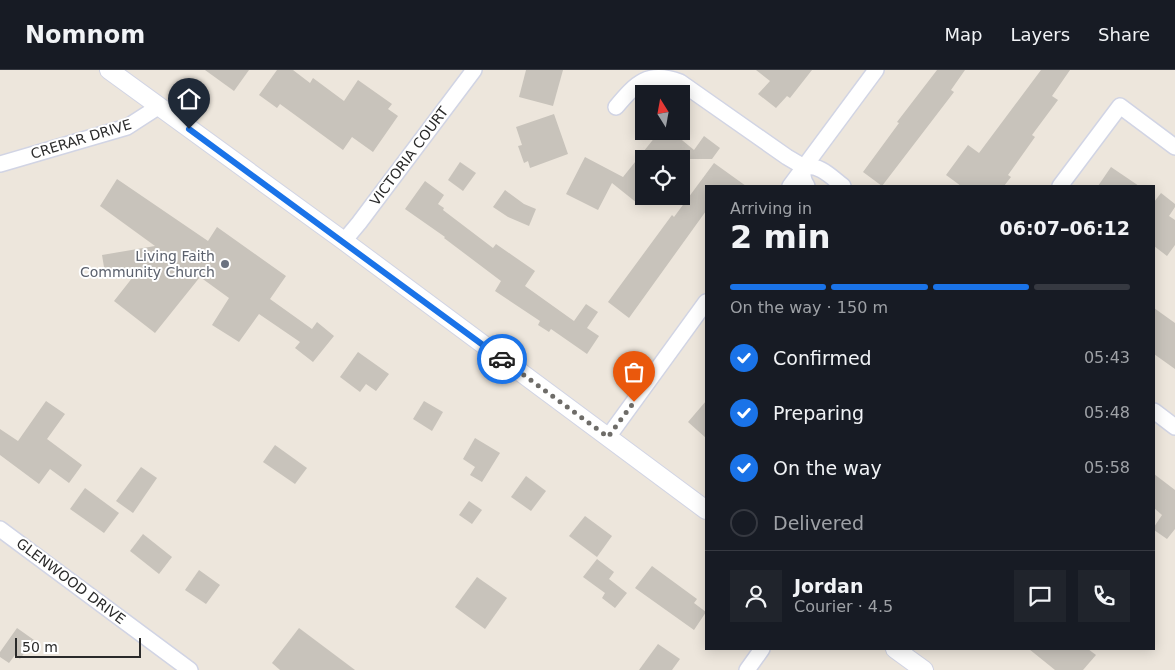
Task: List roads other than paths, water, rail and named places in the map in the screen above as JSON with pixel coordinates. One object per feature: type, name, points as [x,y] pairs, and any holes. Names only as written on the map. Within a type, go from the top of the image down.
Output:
[{"type":"street","points":[[109,70],[158,108],[344,241],[705,509]]},
{"type":"street","name":"VICTORIA COURT","points":[[344,241],[360,223],[474,70]]},
{"type":"street","points":[[791,185],[876,70]]},
{"type":"street","points":[[616,107],[633,86],[649,79],[666,77],[680,82],[787,157],[804,167],[817,167],[842,185]]},
{"type":"street","points":[[1061,185],[1120,106],[1175,147]]},
{"type":"street","name":"CRERAR DRIVE","points":[[0,164],[127,126],[158,108]]},
{"type":"street","points":[[804,167],[802,174],[803,181],[806,185]]},
{"type":"street","points":[[608,437],[705,303]]},
{"type":"street","points":[[1155,412],[1175,427]]},
{"type":"street","name":"GLENWOOD DRIVE","points":[[0,529],[190,670]]},
{"type":"street","points":[[747,670],[761,650]]},
{"type":"street","points":[[896,650],[924,670]]},
{"type":"place","name":"Living Faith Community Church","points":[[225,264]]}]
